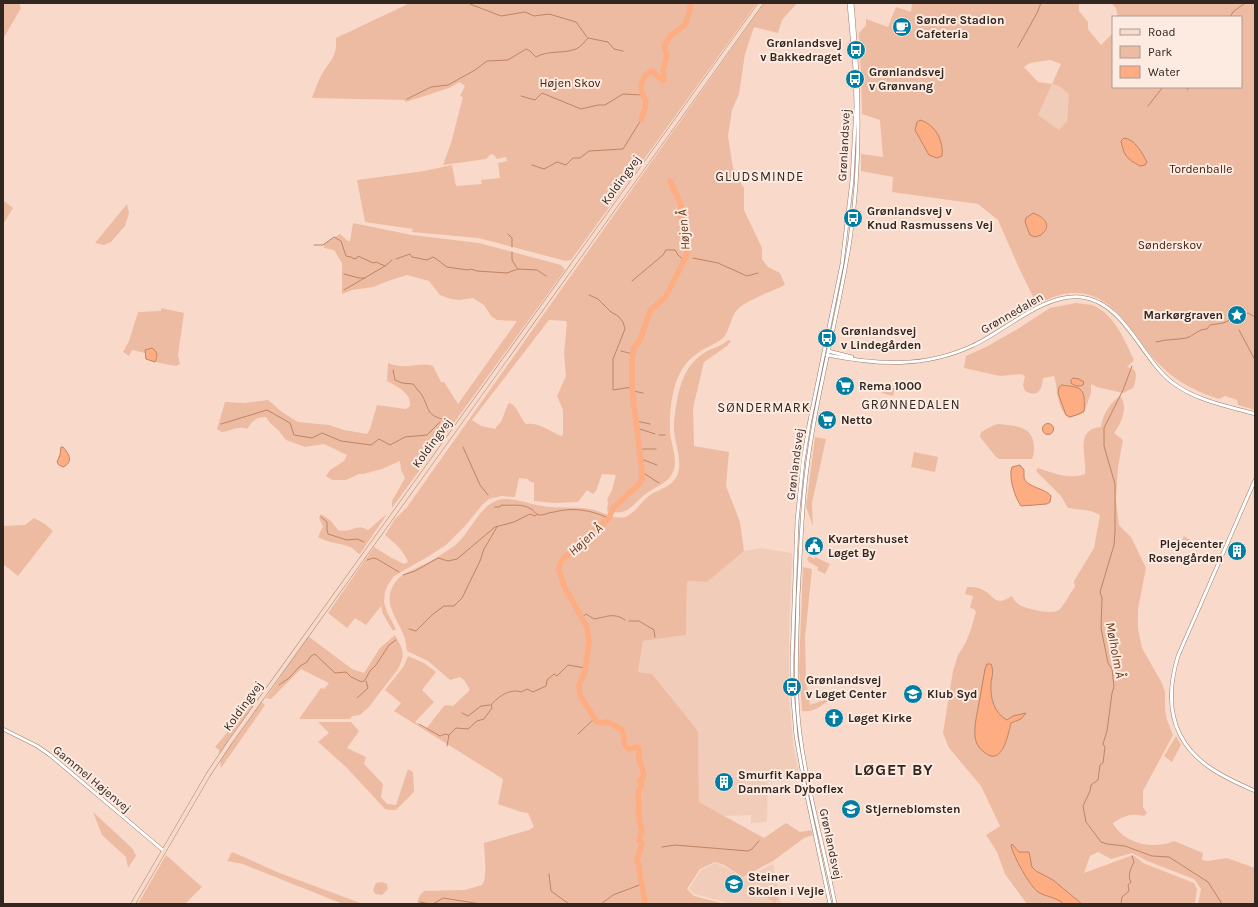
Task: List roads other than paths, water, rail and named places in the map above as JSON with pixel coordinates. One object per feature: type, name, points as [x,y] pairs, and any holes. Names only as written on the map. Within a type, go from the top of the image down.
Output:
[{"type":"main road","name":"Koldingvej","points":[[133,904],[208,776],[230,742],[761,3]]},
{"type":"street","name":"Grønlandsvej","points":[[830,904],[801,767],[796,736],[792,687],[795,568],[799,496],[808,430],[845,246],[854,163],[856,106],[851,3]]},
{"type":"street","name":"Grønlandsvej","points":[[835,904],[806,767],[800,730],[796,682],[800,556],[804,497],[812,429],[846,262],[856,190],[859,105],[856,50],[851,3]]},
{"type":"street","name":"Grønnedalen","points":[[824,352],[882,363],[906,363],[948,356],[980,342],[1047,303],[1065,297],[1082,297],[1096,301],[1112,310],[1165,376],[1174,384],[1206,400],[1255,414]]},
{"type":"street","points":[[1255,480],[1178,656],[1171,692],[1173,715],[1177,728],[1184,742],[1193,754],[1201,762],[1218,773],[1255,791]]},
{"type":"street","name":"Gammel Højenvej","points":[[3,730],[37,746],[50,755],[164,851]]},
{"type":"water","points":[[920,120],[930,125],[934,129],[942,145],[942,156],[937,158],[929,155],[915,130],[917,122]]},
{"type":"water","points":[[1124,138],[1132,141],[1138,147],[1147,162],[1145,165],[1140,166],[1127,156],[1123,150],[1121,141]]},
{"type":"water","points":[[1033,213],[1044,219],[1047,225],[1045,231],[1041,235],[1035,237],[1030,235],[1025,222],[1026,218]]},
{"type":"water","points":[[152,348],[157,354],[155,362],[146,359],[145,350]]},
{"type":"water","points":[[1073,378],[1084,382],[1083,385],[1078,386],[1072,384],[1071,380]]},
{"type":"water","points":[[1062,385],[1076,387],[1081,390],[1084,397],[1084,411],[1070,417],[1066,415],[1058,393],[1059,387]]},
{"type":"water","points":[[1046,424],[1050,424],[1052,425],[1052,433],[1046,434],[1043,431],[1043,427]]},
{"type":"water","points":[[61,447],[63,447],[69,455],[68,463],[63,467],[57,462]]},
{"type":"water","points":[[1020,465],[1024,470],[1025,480],[1031,485],[1048,493],[1051,496],[1050,502],[1047,504],[1021,506],[1014,493],[1011,476],[1012,467]]},
{"type":"water","points":[[987,664],[991,664],[993,671],[991,694],[996,709],[999,713],[1007,720],[1013,716],[1026,713],[1021,719],[1011,723],[1006,742],[1000,753],[995,756],[990,756],[982,750],[977,744],[975,737],[976,720]]},
{"type":"water","points":[[1012,844],[1019,852],[1029,852],[1032,867],[1036,871],[1053,880],[1082,904],[1064,904],[1038,892],[1030,883],[1018,864],[1011,846]]},
{"type":"waterway","name":"Højen Å","points":[[641,120],[646,101],[643,97],[641,89],[642,81],[651,71],[664,80],[663,71],[667,55],[664,48],[665,45],[670,36],[685,25],[690,10],[690,3]]},
{"type":"waterway","points":[[1018,47],[1041,3]]},
{"type":"waterway","points":[[1231,16],[1233,12],[1245,3]]},
{"type":"waterway","points":[[470,4],[501,16],[525,12],[534,16],[549,14],[576,22],[587,37]]},
{"type":"waterway","points":[[407,99],[431,87],[448,85],[475,70],[487,61],[508,60],[526,49],[536,57],[576,49],[588,38],[608,42],[614,49],[623,51]]},
{"type":"waterway","points":[[1148,106],[1162,88]]},
{"type":"waterway","points":[[521,96],[535,100],[542,93],[581,109],[605,105],[623,94],[642,95]]},
{"type":"waterway","points":[[532,165],[544,169],[557,162],[566,165],[573,158],[580,158],[589,151],[623,149],[641,120]]},
{"type":"waterway","name":"Højen Å","points":[[645,904],[637,860],[642,843],[639,841],[642,833],[638,810],[638,798],[639,789],[642,785],[640,781],[644,775],[639,758],[639,750],[638,747],[628,749],[624,743],[624,736],[621,729],[607,722],[600,723],[596,721],[580,695],[579,685],[585,672],[589,641],[587,627],[564,586],[559,570],[560,564],[564,558],[609,518],[613,508],[639,484],[642,479],[632,387],[632,359],[634,348],[640,340],[650,311],[666,296],[686,257],[687,251],[681,229],[684,227],[680,215],[681,205],[670,181]]},
{"type":"waterway","points":[[508,234],[512,238],[512,247]]},
{"type":"waterway","points":[[314,245],[323,245],[334,237],[341,241],[346,256],[354,259],[358,256],[373,263],[377,262],[385,266]]},
{"type":"waterway","points":[[632,281],[663,255],[666,250],[675,250],[684,260]]},
{"type":"waterway","points":[[512,252],[512,260],[517,268]]},
{"type":"waterway","points":[[396,259],[410,254],[412,257],[427,260],[433,257],[447,267],[507,273],[518,269],[537,270],[546,276]]},
{"type":"waterway","points":[[693,258],[718,263],[747,276],[758,273]]},
{"type":"waterway","points":[[344,290],[385,266],[392,260]]},
{"type":"waterway","points":[[344,274],[365,278]]},
{"type":"waterway","points":[[589,295],[598,299],[623,322],[625,329],[613,359],[613,390],[632,387]]},
{"type":"waterway","name":"Mølholm Å","points":[[1156,342],[1186,338],[1201,330],[1207,329],[1210,325],[1223,323],[1248,313],[1255,317]]},
{"type":"waterway","name":"Mølholm Å","points":[[1235,319],[1237,325]]},
{"type":"waterway","points":[[1239,330],[1255,360]]},
{"type":"waterway","points":[[621,351],[633,354]]},
{"type":"waterway","name":"Mølholm Å","points":[[1132,366],[1123,390],[1104,428],[1104,446],[1115,484],[1115,531],[1114,545],[1100,592],[1102,598],[1101,628],[1108,663],[1112,669],[1114,687],[1107,731],[1103,744],[1105,747],[1103,763],[1100,765],[1098,780],[1091,785],[1090,791],[1083,806],[1086,822],[1101,842],[1125,846],[1152,856],[1169,857],[1208,882],[1222,904]]},
{"type":"waterway","points":[[393,370],[395,380],[402,383],[413,384],[423,397],[431,413],[442,419]]},
{"type":"waterway","points":[[633,391],[643,393]]},
{"type":"waterway","points":[[221,424],[267,410],[290,423],[294,435],[312,438],[322,433],[341,441],[371,445],[379,439],[390,445],[405,437],[427,435],[440,422]]},
{"type":"waterway","points":[[636,421],[650,424]]},
{"type":"waterway","points":[[637,428],[655,434]]},
{"type":"waterway","points":[[659,435],[665,435]]},
{"type":"waterway","points":[[463,447],[480,485],[488,495]]},
{"type":"waterway","points":[[640,449],[656,449]]},
{"type":"waterway","points":[[641,459],[657,465]]},
{"type":"waterway","points":[[642,472],[659,483]]},
{"type":"waterway","points":[[495,507],[500,507],[501,505],[524,506],[540,515],[561,510],[582,510],[608,518]]},
{"type":"waterway","points":[[403,575],[415,571],[438,558],[448,561],[457,559],[495,527],[514,522],[530,514],[535,516],[537,514]]},
{"type":"waterway","points":[[321,517],[327,522],[328,534],[347,540],[357,539],[364,542]]},
{"type":"waterway","points":[[409,629],[416,631],[433,614],[444,606],[454,606],[462,598],[480,561],[484,549],[497,527]]},
{"type":"waterway","points":[[367,560],[373,558],[377,559],[399,572]]},
{"type":"waterway","points":[[582,617],[586,614],[594,619],[607,616],[617,616],[625,620]]},
{"type":"waterway","points":[[629,621],[639,621],[654,630],[655,637]]},
{"type":"waterway","points":[[279,685],[289,678],[300,666],[307,662],[311,656],[315,654],[335,673],[346,672],[351,677],[362,682],[376,665],[389,645],[396,640]]},
{"type":"waterway","points":[[419,724],[440,736],[445,734],[449,735],[456,728],[468,729],[477,721],[484,719],[492,708],[491,705],[504,694],[513,691],[521,692],[527,689],[533,692],[546,686],[547,680],[554,674],[557,676],[568,665],[585,668]]},
{"type":"waterway","points":[[357,698],[368,688],[366,681]]},
{"type":"waterway","points":[[462,713],[468,716],[481,706],[490,705]]},
{"type":"waterway","points":[[578,734],[594,719]]},
{"type":"waterway","points":[[447,746],[449,735]]},
{"type":"waterway","points":[[662,847],[675,845],[748,851],[752,849],[759,841]]},
{"type":"waterway","points":[[1121,904],[1122,897],[1129,891],[1128,885],[1131,882],[1129,875],[1134,862],[1132,856]]},
{"type":"waterway","points":[[549,874],[551,891],[569,904]]},
{"type":"waterway","points":[[601,904],[613,895],[642,884]]},
{"type":"waterway","points":[[433,904],[443,898],[481,904]]},
{"type":"waterway","points":[[420,902],[430,904]]},
{"type":"place","name":"Søndre Stadion Cafeteria","points":[[902,27]]},
{"type":"place","name":"Grønlandsvej v Bakkedraget","points":[[856,50]]},
{"type":"place","name":"Grønlandsvej v Grønvang","points":[[855,79]]},
{"type":"place","name":"Grønlandsvej v Knud Rasmussens Vej","points":[[853,218]]},
{"type":"place","name":"Markørgraven","points":[[1237,315]]},
{"type":"place","name":"Grønlandsvej v Lindegården","points":[[827,338]]},
{"type":"place","name":"Rema 1000","points":[[845,386]]},
{"type":"place","name":"Netto","points":[[827,420]]},
{"type":"place","name":"Kvartershuset Løget By","points":[[814,546]]},
{"type":"place","name":"Plejecenter Rosengården","points":[[1237,551]]},
{"type":"place","name":"Grønlandsvej v Løget Center","points":[[792,687]]},
{"type":"place","name":"Klub Syd","points":[[913,694]]},
{"type":"place","name":"Løget Kirke","points":[[834,718]]},
{"type":"place","name":"Smurfit Kappa Danmark Dyboflex","points":[[724,782]]},
{"type":"place","name":"Stjerneblomsten","points":[[851,809]]},
{"type":"place","name":"Steiner Skolen i Vejle","points":[[734,884]]},
{"type":"district","name":"GLUDSMINDE","points":[[760,176]]},
{"type":"district","name":"GRØNNEDALEN","points":[[911,404]]},
{"type":"district","name":"SØNDERMARK","points":[[764,407]]},
{"type":"district","name":"LØGET BY","points":[[894,769]]},
{"type":"park label","name":"Højen Skov","points":[[570,83]]},
{"type":"park label","name":"Tordenballe","points":[[1201,169]]},
{"type":"park label","name":"Sønderskov","points":[[1170,245]]}]
